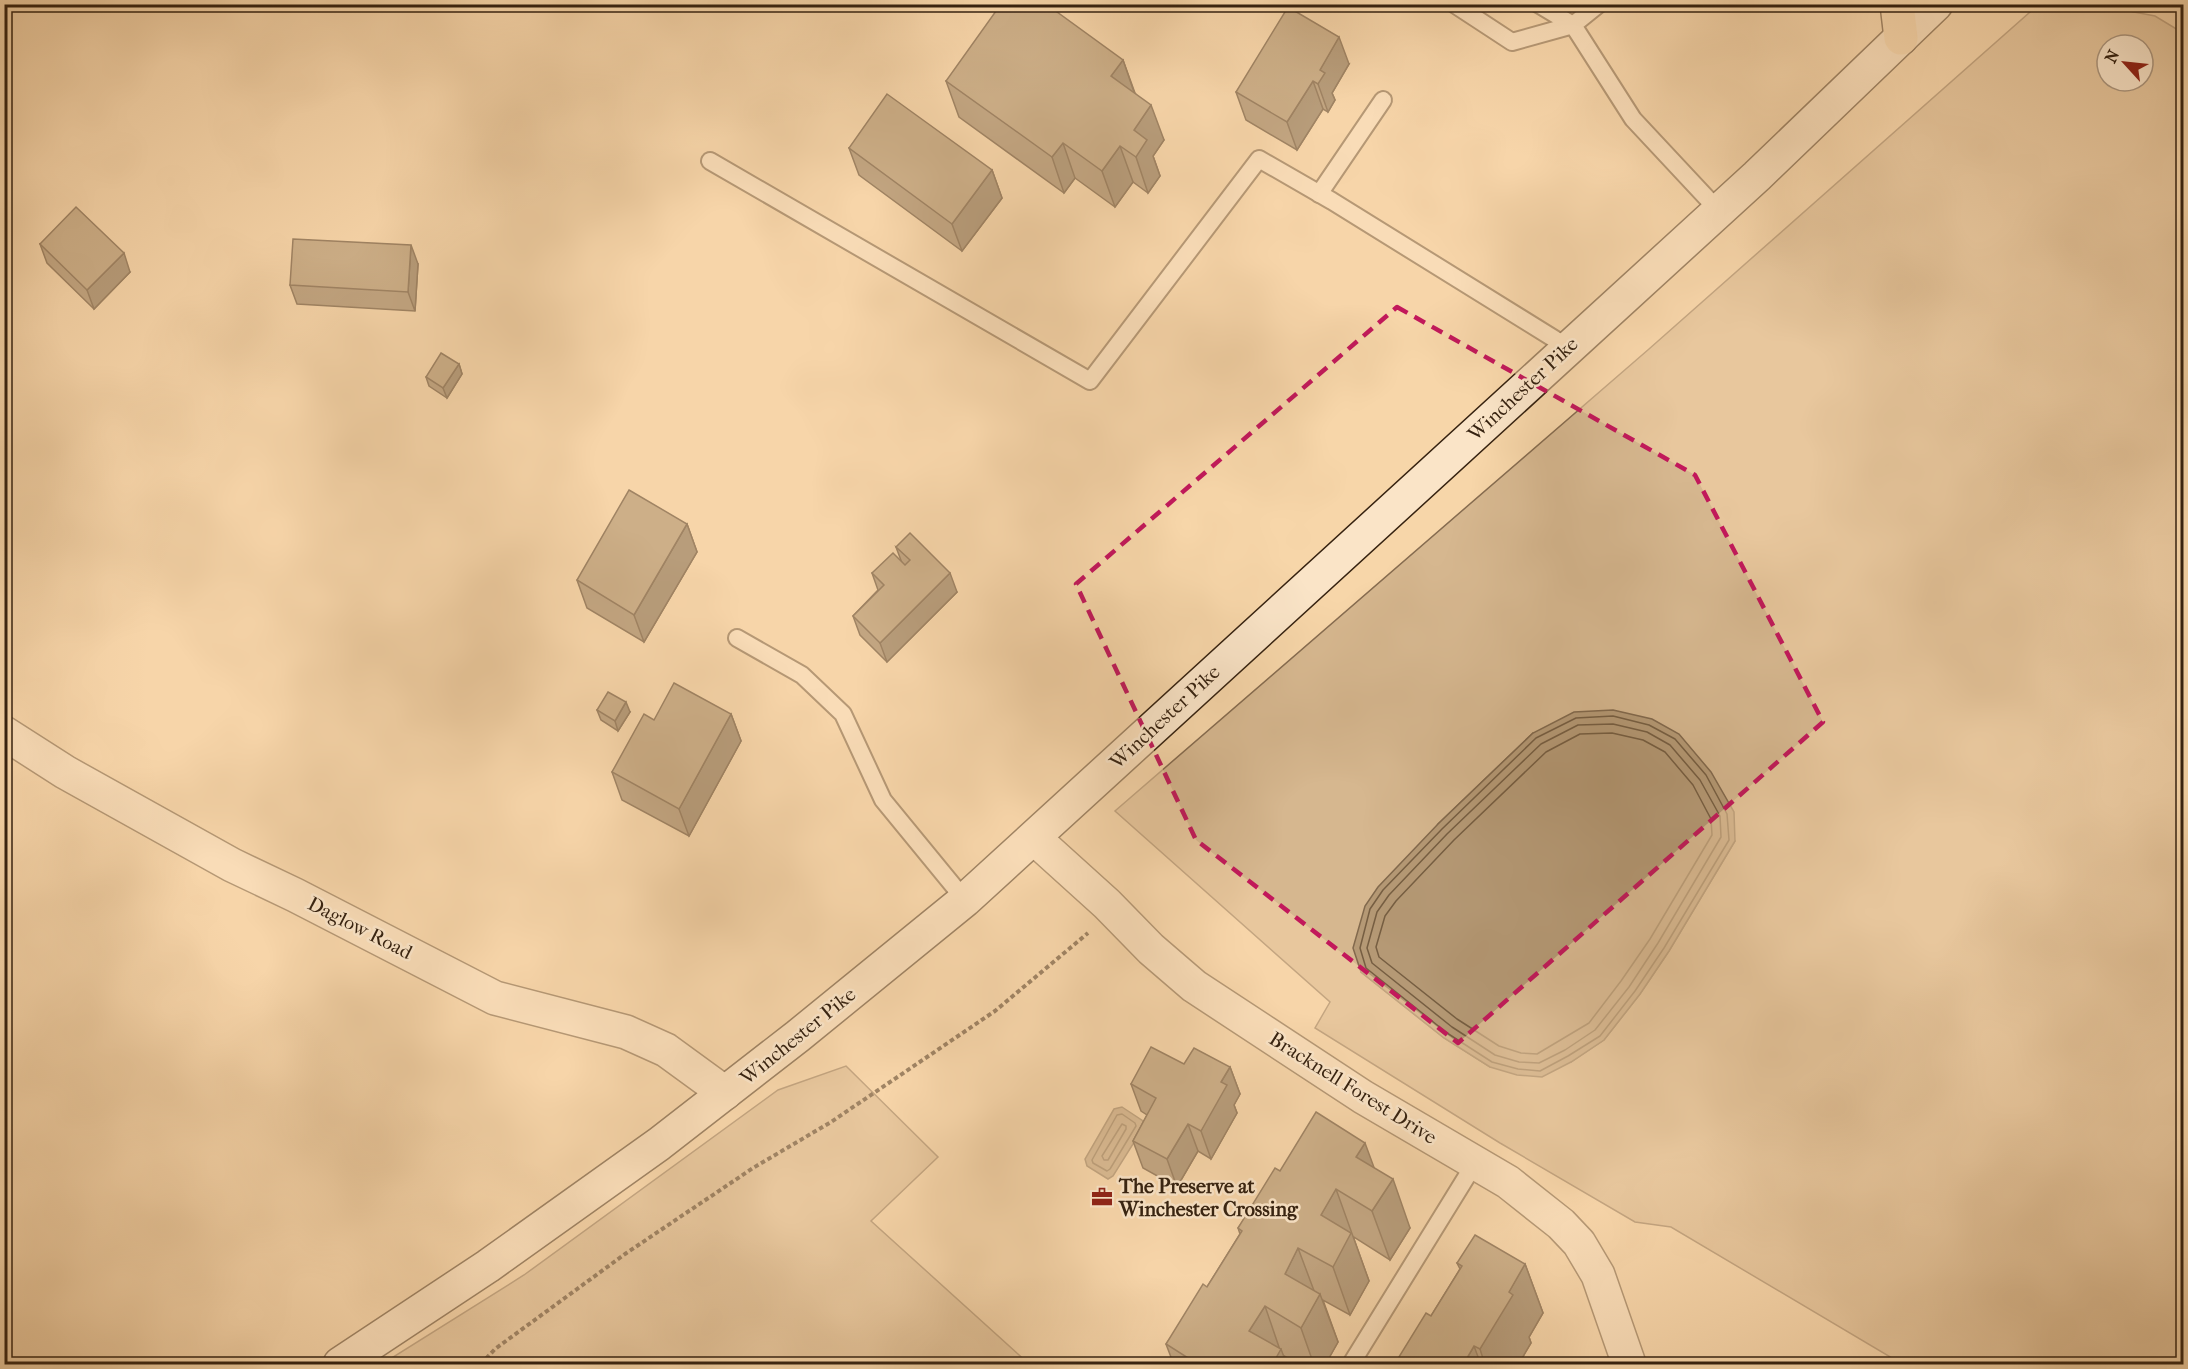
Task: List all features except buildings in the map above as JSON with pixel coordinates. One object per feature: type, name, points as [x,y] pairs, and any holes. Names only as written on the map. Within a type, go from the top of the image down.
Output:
[{"type":"main road","points":[[1897,4],[1901,38]]},
{"type":"main road","name":"Winchester Pike","points":[[340,1365],[489,1266],[659,1144],[965,900],[1756,176],[1936,4]]},
{"type":"main road","name":"Daglow Road","points":[[4,733],[65,772],[232,865],[495,998],[626,1032],[666,1050],[725,1093]]},
{"type":"main road","name":"Bracknell Forest Drive","points":[[1034,838],[1151,949],[1194,986],[1363,1097],[1508,1182],[1541,1206],[1579,1243],[1599,1275],[1629,1365]]},
{"type":"lane","points":[[1455,4],[1512,42],[1573,25],[1593,9]]},
{"type":"lane","points":[[1538,4],[1573,25],[1633,119],[1718,210]]},
{"type":"lane","points":[[1572,4],[1593,9]]},
{"type":"lane","points":[[1319,194],[1383,100]]},
{"type":"lane","points":[[710,161],[1090,381],[1259,159],[1569,348]]},
{"type":"lane","points":[[737,638],[802,675],[843,714],[883,800],[965,900]]},
{"type":"lane","points":[[1351,1365],[1475,1162]]},
{"type":"path","points":[[481,1365],[495,1348],[626,1254],[753,1168],[858,1104],[995,1011],[1114,912]]},
{"type":"highlighted area","points":[[1397,307],[1695,475],[1823,722],[1458,1043],[1196,840],[1076,584]]},
{"type":"shaded area","points":[[2038,5],[2097,5],[2155,16],[2183,33],[2184,486],[2180,492],[2184,494],[2183,1364],[1902,1364],[1671,1227],[1635,1222],[1500,1143],[1315,1028],[1330,1002],[1115,811],[1649,349]],"holes":[[[1533,733],[1735,841],[1669,951],[1640,994],[1604,1040],[1571,1062],[1490,1067],[1444,1038],[1361,972],[1438,824]]]},
{"type":"shaded area","points":[[846,1066],[938,1157],[871,1221],[1029,1364],[382,1364],[524,1275],[778,1090]]},
{"type":"water","points":[[1613,710],[1652,719],[1679,734],[1711,772],[1734,812],[1735,841],[1669,951],[1640,994],[1604,1040],[1571,1062],[1542,1077],[1517,1075],[1490,1067],[1444,1038],[1361,972],[1353,948],[1365,906],[1378,887],[1438,824],[1533,733],[1574,712]]},
{"type":"water","points":[[1122,1107],[1143,1121],[1143,1128],[1113,1176],[1108,1179],[1087,1166],[1085,1159],[1114,1109]]},
{"type":"place","name":"The Preserve at Winchester Crossing","points":[[1102,1197]]}]
